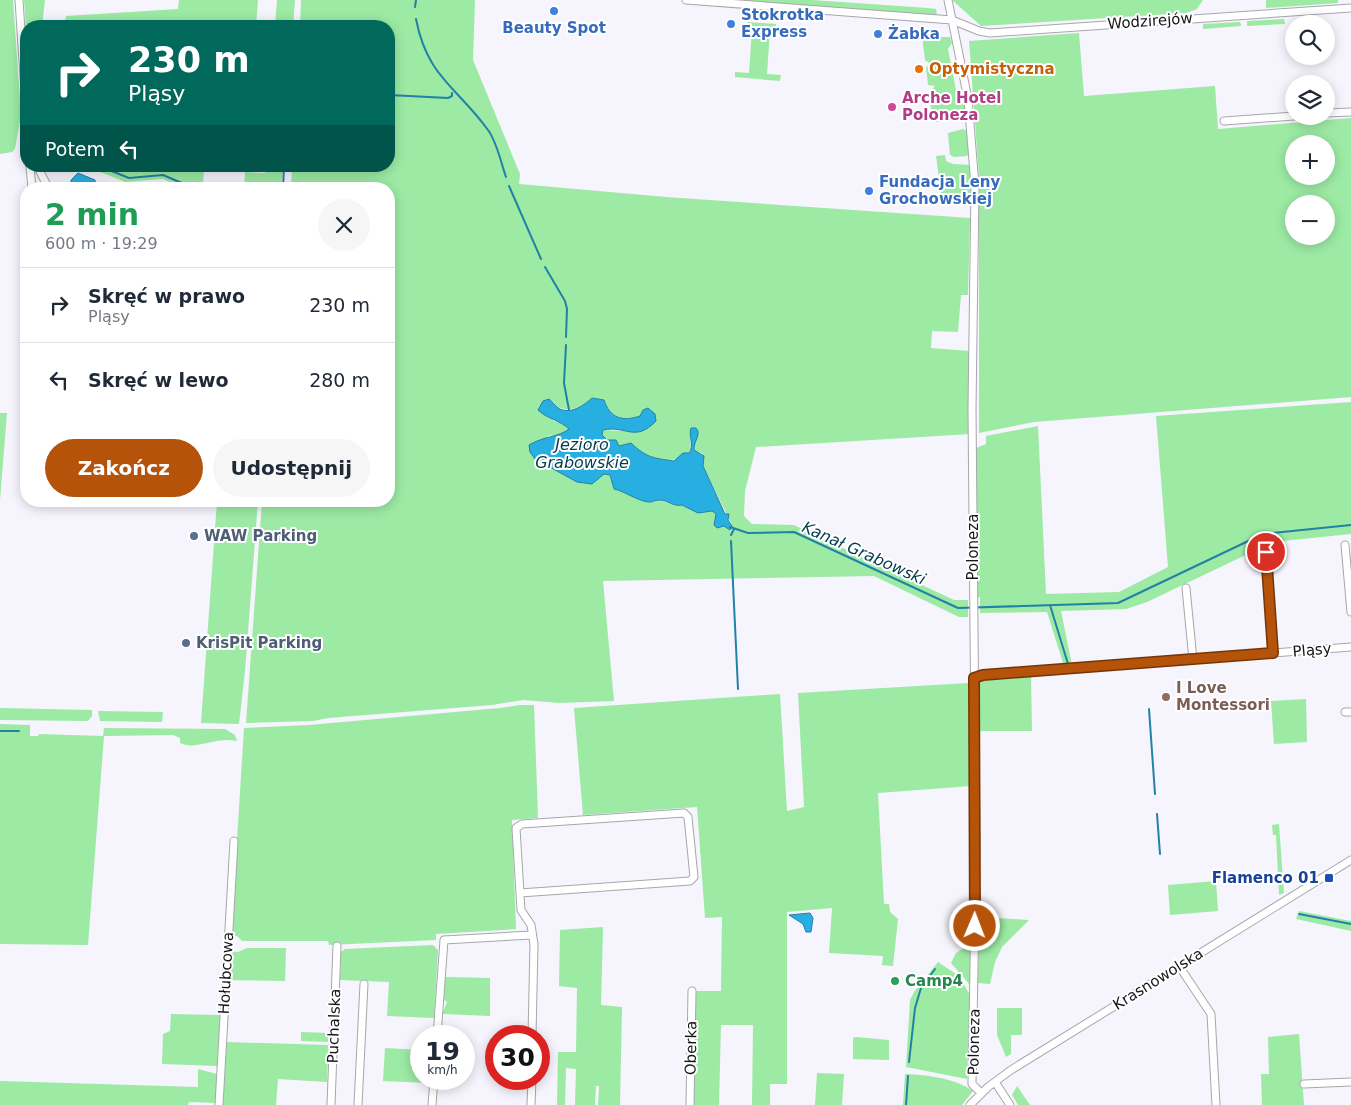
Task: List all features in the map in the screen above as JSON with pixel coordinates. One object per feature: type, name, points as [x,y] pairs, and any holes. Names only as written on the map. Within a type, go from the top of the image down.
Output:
[{"type":"street","points":[[18,0],[20,27]]},
{"type":"street","name":"Wodzirejów","points":[[686,0],[952,20],[979,31],[990,33],[1351,8]]},
{"type":"street","name":"Poloneza","points":[[948,0],[968,98],[975,176],[972,409],[976,848],[972,1084],[981,1093]]},
{"type":"street","points":[[1335,113],[1351,112]]},
{"type":"street","points":[[1224,121],[1285,117]]},
{"type":"street","points":[[1345,545],[1351,612]]},
{"type":"street","points":[[1266,552],[1273,653]]},
{"type":"street","points":[[1186,588],[1193,660]]},
{"type":"street","name":"Pląsy","points":[[974,678],[983,675],[1193,660],[1351,646]]},
{"type":"street","points":[[520,893],[690,881],[694,877],[688,817],[684,813],[519,825],[516,828],[521,910],[530,925],[532,935],[532,1025]]},
{"type":"street","name":"Hołubcowa","points":[[219,1105],[234,841]]},
{"type":"street","name":"Krasnowolska","points":[[970,1105],[995,1082],[1351,860]]},
{"type":"street","points":[[438,1025],[444,941],[447,939],[532,935]]},
{"type":"street","name":"Puchalska","points":[[331,1105],[337,946]]},
{"type":"street","points":[[1179,966],[1211,1014],[1216,1105]]},
{"type":"street","points":[[358,1105],[364,984]]},
{"type":"street","name":"Oberka","points":[[690,1105],[692,991]]},
{"type":"street","points":[[995,1082],[1010,1105]]},
{"type":"street","points":[[1304,1084],[1351,1082]]},
{"type":"street","points":[[432,1105],[433,1090]]},
{"type":"street","points":[[531,1105],[532,1090]]},
{"type":"green space","points":[[0,0],[13,0],[20,121],[15,149],[12,152],[0,154]]},
{"type":"green space","points":[[24,0],[45,0],[43,20],[25,20]]},
{"type":"green space","points":[[179,0],[258,0],[256,20],[65,20],[66,16],[178,9]]},
{"type":"green space","points":[[277,0],[295,0],[293,20],[275,20]]},
{"type":"green space","points":[[301,0],[475,0],[473,60],[520,174],[519,184],[666,197],[970,218],[968,295],[961,295],[958,332],[932,331],[931,348],[970,351],[970,434],[756,447],[745,491],[744,516],[752,524],[794,525],[954,600],[968,600],[968,617],[959,617],[874,576],[603,581],[614,701],[559,703],[523,700],[492,705],[328,718],[313,721],[246,723],[262,507],[395,507],[395,182],[291,182],[292,172],[395,172],[395,20],[300,20]],"holes":[[[592,398],[604,400],[618,417],[628,419],[640,416],[621,431],[603,430],[602,436],[619,446],[631,443],[641,453],[655,459],[675,459],[686,454],[691,450],[690,439],[698,430],[693,446],[694,450],[703,454],[703,466],[732,525],[730,530],[712,511],[698,513],[682,505],[677,506],[659,500],[650,503],[614,489],[610,475],[604,474],[592,484],[577,482],[557,470],[547,436],[562,434],[569,429],[563,423],[553,421],[553,401],[556,407],[566,409],[579,407]]]},
{"type":"green space","points":[[733,0],[812,0],[928,8],[936,9],[937,15]]},
{"type":"green space","points":[[952,0],[1203,0],[1197,9],[1186,13],[981,26]]},
{"type":"green space","points":[[1266,0],[1338,0],[1338,3],[1266,8]]},
{"type":"green space","points":[[1284,19],[1285,24],[1247,26],[1247,21]]},
{"type":"green space","points":[[747,22],[776,24],[776,31],[770,31],[767,74],[781,75],[780,81],[735,77],[735,72],[749,73],[752,29],[747,29]]},
{"type":"green space","points":[[1240,22],[1241,26],[1203,29],[1203,24]]},
{"type":"green space","points":[[1079,33],[1084,96],[1215,86],[1218,129],[1285,123],[1285,125],[1335,125],[1335,119],[1351,118],[1351,397],[1034,422],[979,433],[979,176],[969,41]]},
{"type":"green space","points":[[922,37],[950,37],[952,43],[948,49],[958,100],[964,100],[966,120],[933,122],[929,93],[935,86],[928,85],[926,67],[932,65],[925,60]]},
{"type":"green space","points":[[963,129],[968,132],[970,152],[967,156],[954,157],[950,155],[948,133]]},
{"type":"green space","points":[[945,155],[946,161],[953,164],[972,165],[972,203],[942,200],[936,156]]},
{"type":"green space","points":[[101,172],[204,172],[203,182],[170,182],[163,179],[125,182]]},
{"type":"green space","points":[[245,172],[282,172],[282,182],[244,182]]},
{"type":"green space","points":[[1351,402],[1351,534],[1273,542],[1147,602],[1126,609],[1061,611],[1072,665],[1064,666],[1047,612],[980,613],[980,597],[977,597],[976,448],[986,444],[986,436],[1038,426],[1046,594],[1119,592],[1168,567],[1156,416]]},
{"type":"green space","points":[[0,413],[7,413],[0,500]]},
{"type":"green space","points":[[217,507],[258,507],[239,724],[201,723]]},
{"type":"green space","points":[[1031,677],[1032,731],[978,731],[978,686],[981,679]]},
{"type":"green space","points":[[969,683],[971,786],[878,793],[884,904],[889,904],[890,912],[898,919],[893,966],[882,965],[883,956],[829,953],[832,908],[787,912],[787,1084],[770,1084],[770,1105],[752,1105],[753,1025],[721,1025],[719,1105],[693,1105],[695,991],[721,991],[722,917],[705,918],[697,807],[583,815],[574,708],[780,694],[787,811],[804,807],[798,693]]},
{"type":"green space","points":[[1306,699],[1307,742],[1274,744],[1271,701]]},
{"type":"green space","points":[[534,705],[538,818],[512,820],[516,929],[436,934],[436,940],[329,945],[328,941],[242,941],[237,936],[231,936],[244,728],[309,725]]},
{"type":"green space","points":[[0,708],[92,710],[92,716],[88,721],[0,720]]},
{"type":"green space","points":[[98,711],[163,712],[162,722],[100,721]]},
{"type":"green space","points":[[0,724],[30,725],[30,736],[38,736],[39,734],[103,736],[104,728],[225,729],[235,735],[237,741],[221,740],[199,745],[180,743],[180,738],[173,735],[104,736],[88,945],[0,944]]},
{"type":"green space","points":[[1279,824],[1284,893],[1279,895],[1276,835],[1273,835],[1272,825]]},
{"type":"green space","points":[[1216,881],[1218,911],[1170,915],[1168,885]]},
{"type":"green space","points":[[1299,911],[1351,921],[1351,931],[1296,919]]},
{"type":"green space","points":[[979,917],[1029,920],[1002,947],[995,962],[990,984],[978,983]]},
{"type":"green space","points":[[962,921],[972,922],[972,939],[967,939],[961,934]]},
{"type":"green space","points":[[603,927],[601,1005],[622,1007],[620,1105],[598,1105],[599,1086],[596,1086],[595,1105],[575,1105],[576,1069],[566,1068],[565,1105],[557,1105],[558,1052],[576,1052],[577,988],[559,986],[560,930]]},
{"type":"green space","points":[[433,945],[438,950],[434,1018],[387,1016],[389,982],[340,980],[341,952],[345,949]]},
{"type":"green space","points":[[967,946],[971,946],[970,985],[951,963],[956,953]]},
{"type":"green space","points":[[247,948],[286,948],[285,981],[229,980],[230,951],[238,952]]},
{"type":"green space","points":[[938,962],[959,976],[970,995],[967,1079],[906,1067],[910,1000],[914,992]]},
{"type":"green space","points":[[445,977],[490,978],[490,1016],[442,1014],[447,1002],[444,1000]]},
{"type":"green space","points":[[997,1008],[1022,1008],[1022,1035],[1011,1035],[1011,1054],[1006,1057],[997,1035]]},
{"type":"green space","points":[[171,1014],[220,1015],[217,1066],[162,1064],[163,1034],[170,1031]]},
{"type":"green space","points":[[301,1032],[329,1033],[329,1042],[301,1041]]},
{"type":"green space","points":[[1299,1034],[1304,1105],[1262,1105],[1261,1074],[1269,1074],[1268,1037]]},
{"type":"green space","points":[[853,1038],[889,1040],[889,1060],[853,1059]]},
{"type":"green space","points":[[226,1042],[328,1045],[327,1082],[278,1079],[276,1105],[223,1105]]},
{"type":"green space","points":[[385,1048],[410,1049],[410,1082],[383,1081]]},
{"type":"green space","points":[[198,1069],[217,1074],[216,1103],[189,1102],[188,1105],[0,1105],[0,1081],[198,1087]]},
{"type":"green space","points":[[817,1073],[844,1074],[842,1105],[815,1105]]},
{"type":"green space","points":[[905,1074],[931,1076],[949,1080],[973,1091],[962,1105],[903,1105]]},
{"type":"green space","points":[[1017,1086],[1030,1105],[1018,1105],[1012,1095]]},
{"type":"water","points":[[78,173],[95,180],[95,182],[71,182]]},
{"type":"water","name":"Jezioro Grabowskie","points":[[592,398],[604,400],[613,415],[618,417],[634,418],[640,416],[643,410],[648,408],[655,414],[656,421],[642,431],[630,432],[611,429],[603,430],[602,435],[607,440],[616,440],[619,446],[631,443],[642,452],[655,458],[674,461],[683,453],[689,453],[691,450],[691,428],[696,428],[698,435],[694,450],[704,456],[703,466],[725,514],[729,514],[728,520],[732,526],[730,530],[724,526],[717,528],[714,525],[716,514],[712,511],[698,513],[682,505],[662,500],[649,502],[639,500],[614,489],[610,475],[604,474],[592,484],[577,482],[535,459],[530,452],[529,445],[561,434],[569,429],[538,410],[543,401],[549,399],[558,408],[567,411],[580,407]]},
{"type":"water","points":[[810,913],[813,918],[811,932],[806,932],[803,924],[789,915]]},
{"type":"waterway","name":"Kanał Grabowski","points":[[415,7],[416,0]]},
{"type":"waterway","name":"Kanał Grabowski","points":[[416,19],[421,39],[435,68],[491,135],[506,177]]},
{"type":"waterway","points":[[395,95],[448,98],[452,96],[452,93]]},
{"type":"waterway","points":[[114,172],[129,178],[163,175],[180,182]]},
{"type":"waterway","points":[[283,182],[284,172]]},
{"type":"waterway","name":"Kanał Grabowski","points":[[509,186],[541,259]]},
{"type":"waterway","name":"Kanał Grabowski","points":[[545,267],[565,301],[567,309],[566,337]]},
{"type":"waterway","name":"Kanał Grabowski","points":[[566,345],[564,383],[569,410]]},
{"type":"waterway","name":"Kanał Grabowski","points":[[730,527],[748,533],[794,532],[958,608],[1118,603],[1263,534],[1351,525]]},
{"type":"waterway","name":"Kanał Grabowski","points":[[731,535],[734,529]]},
{"type":"waterway","points":[[731,541],[738,689]]},
{"type":"waterway","name":"Kanał Grabowski","points":[[1050,605],[1068,664]]},
{"type":"waterway","name":"Kanał Grabowski","points":[[1149,709],[1155,794]]},
{"type":"waterway","points":[[0,731],[19,731]]},
{"type":"waterway","name":"Kanał Grabowski","points":[[1157,814],[1160,854]]},
{"type":"waterway","name":"Kanał Grabowski","points":[[1299,914],[1351,924]]},
{"type":"waterway","points":[[909,1062],[915,1008],[921,988],[935,969]]},
{"type":"waterway","points":[[906,1105],[908,1076]]},
{"type":"place","name":"Beauty Spot","points":[[554,11]]},
{"type":"place","name":"Stokrotka Express","points":[[731,24]]},
{"type":"place","name":"Żabka","points":[[878,34]]},
{"type":"place","name":"Optymistyczna","points":[[919,69]]},
{"type":"place","name":"Arche Hotel Poloneza","points":[[892,107]]},
{"type":"place","name":"Fundacja Leny Grochowskiej","points":[[869,191]]},
{"type":"place","name":"WAW Parking","points":[[194,536]]},
{"type":"place","name":"KrisPit Parking","points":[[186,643]]},
{"type":"place","name":"I Love Montessori","points":[[1166,697]]},
{"type":"place","name":"Flamenco 01","points":[[1329,878]]},
{"type":"place","name":"Camp4","points":[[895,981]]},
{"type":"route","points":[[975,926],[976,799],[974,678],[983,675],[1273,653],[1266,552]]}]
